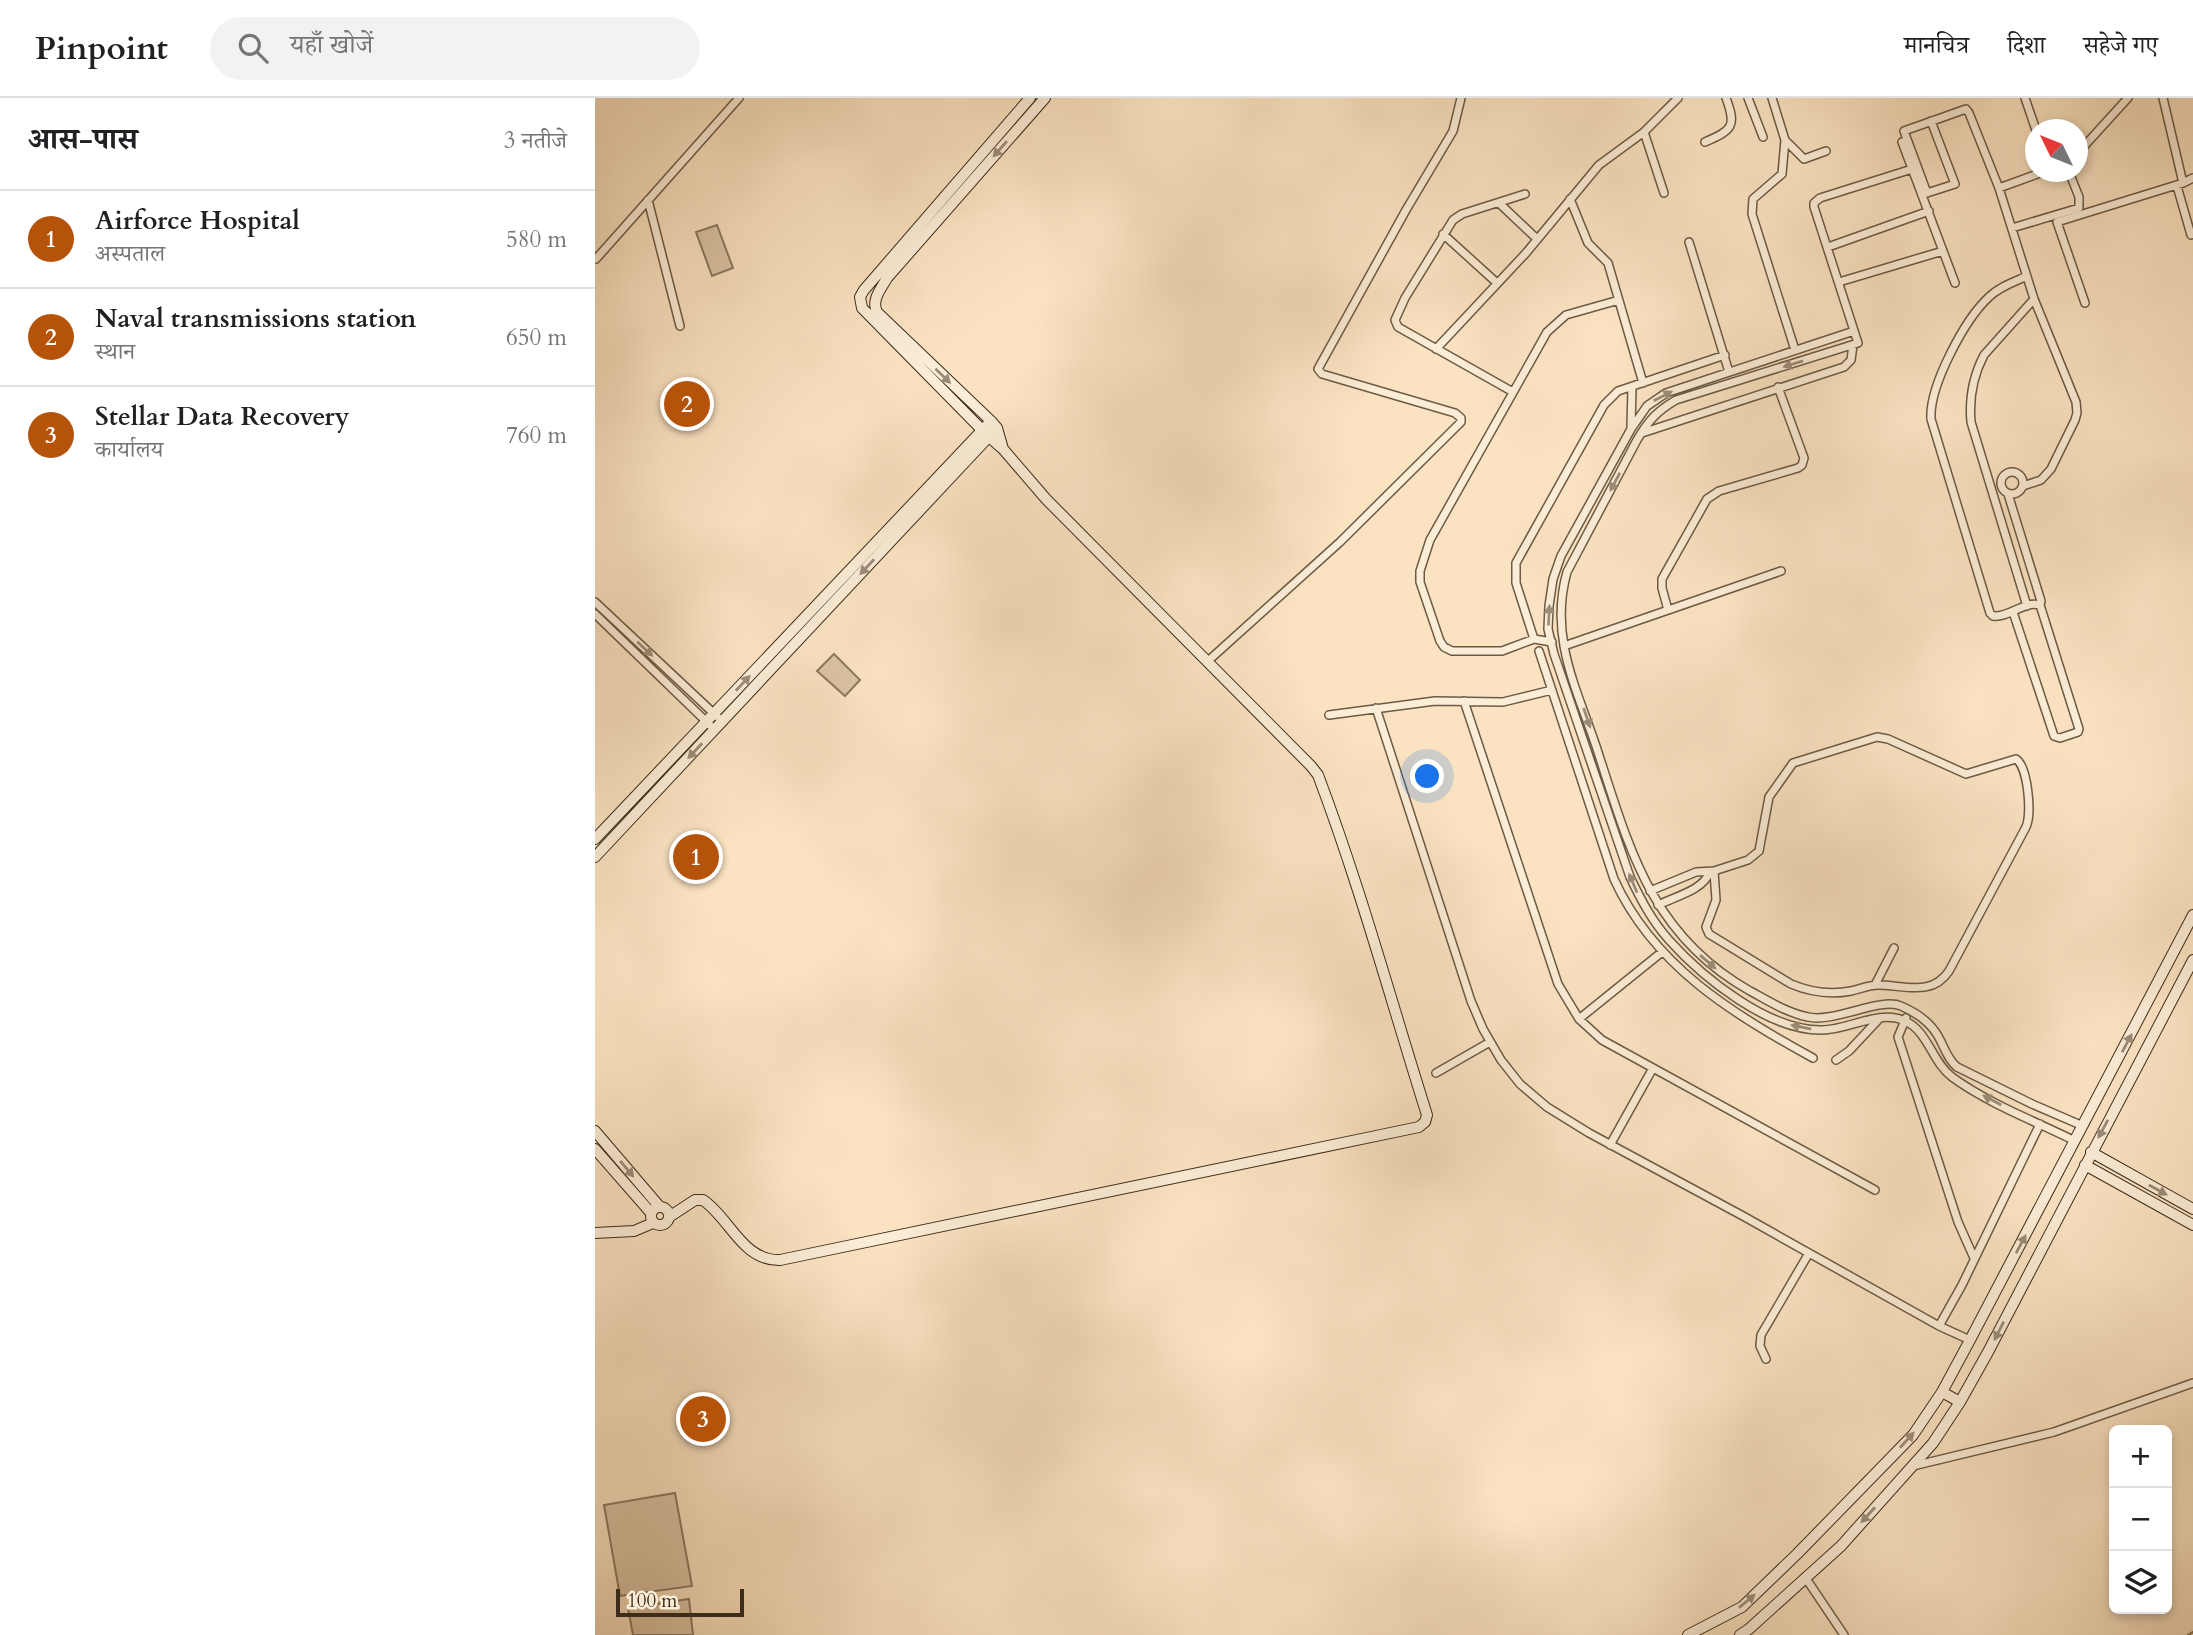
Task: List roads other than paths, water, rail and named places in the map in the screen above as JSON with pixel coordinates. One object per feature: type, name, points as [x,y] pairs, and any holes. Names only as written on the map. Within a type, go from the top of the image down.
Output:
[{"type":"street","points":[[596,259],[739,98]]},
{"type":"street","points":[[595,1149],[664,1224],[669,1217],[690,1203],[703,1200],[753,1252],[765,1258],[780,1260],[1419,1127],[1425,1122],[1427,1115],[1365,913],[1318,775],[1307,760],[1047,499],[1003,449],[862,308],[860,297],[1030,98]]},
{"type":"street","points":[[1003,449],[994,425],[877,312],[874,306],[887,278],[1045,98]]},
{"type":"street","points":[[1208,661],[1370,514],[1461,422],[1461,418],[1455,413],[1322,374],[1318,369],[1453,131],[1461,98]]},
{"type":"street","points":[[1436,349],[1537,239],[1599,165],[1644,132],[1678,98]]},
{"type":"street","points":[[1705,142],[1724,134],[1733,124],[1734,118],[1726,98]]},
{"type":"street","points":[[1748,98],[1763,137]]},
{"type":"street","points":[[1772,98],[1785,140],[1782,174],[1756,195],[1751,204],[1756,228],[1795,350]]},
{"type":"street","points":[[2025,98],[2032,119]]},
{"type":"street","points":[[2088,142],[2128,98]]},
{"type":"street","points":[[2163,98],[2191,235]]},
{"type":"street","points":[[1931,121],[1955,184],[1927,193],[1904,131],[1931,121],[1966,109],[1999,188],[2034,299],[2076,402],[2077,413],[2051,469],[2041,480],[2008,494]]},
{"type":"street","points":[[1644,132],[1664,193]]},
{"type":"street","points":[[1785,140],[1804,159],[1826,151]]},
{"type":"street","points":[[1902,142],[1955,283]]},
{"type":"street","points":[[1641,433],[1844,367],[1851,360],[1856,344],[1854,331],[1814,207],[1816,200],[1912,169]]},
{"type":"street","points":[[2085,303],[2057,222],[2180,185],[2193,178]]},
{"type":"street","points":[[1999,188],[2025,179]]},
{"type":"street","points":[[2012,228],[2080,208],[2073,182]]},
{"type":"street","points":[[1513,392],[1398,327],[1395,320],[1405,298],[1453,220],[1462,214],[1525,194]]},
{"type":"street","points":[[1570,199],[1588,243],[1608,263],[1643,383]]},
{"type":"street","points":[[648,200],[680,326]]},
{"type":"street","points":[[1499,203],[1537,239]]},
{"type":"street","points":[[1828,247],[1929,211]]},
{"type":"street","points":[[1443,234],[1497,284]]},
{"type":"street","points":[[1689,242],[1729,372]]},
{"type":"street","points":[[1839,282],[1943,251]]},
{"type":"street","points":[[2027,276],[1997,290],[1978,308],[1939,374],[1930,409],[1990,613],[1997,617],[2038,603],[2040,606]]},
{"type":"street","points":[[2027,606],[1971,422],[1969,404],[1978,366],[1984,355],[2034,299]]},
{"type":"street","points":[[1552,642],[1534,639],[1502,651],[1447,649],[1440,641],[1420,582],[1420,571],[1430,540],[1539,344],[1557,321],[1566,315],[1619,300]]},
{"type":"street","points":[[1854,331],[1655,399],[1631,429],[1561,556],[1553,579],[1548,629],[1564,685],[1630,877],[1642,903],[1672,943],[1705,974],[1737,998],[1789,1025],[1805,1029],[1832,1030],[1879,1018],[1905,1021],[1919,1031],[1939,1064],[1951,1076],[2075,1141]]},
{"type":"street","points":[[1856,344],[1676,400],[1648,421],[1567,572],[1560,616],[1564,646],[1574,681],[1628,841],[1652,894],[1682,936],[1717,969],[1787,1010],[1808,1017],[1837,1015],[1888,1004],[1901,1006],[1929,1023],[1952,1063],[2032,1104],[2083,1126]]},
{"type":"street","points":[[1534,639],[1516,583],[1516,563],[1604,405],[1612,394],[1725,355]]},
{"type":"street","points":[[1631,429],[1632,387]]},
{"type":"street","points":[[1668,610],[1662,579],[1707,499],[1719,491],[1798,468],[1804,462],[1778,387]]},
{"type":"street","points":[[595,857],[719,726],[994,425]]},
{"type":"street","points":[[595,839],[986,434]]},
{"type":"street","points":[[2013,612],[2054,736],[2060,738],[2078,732],[2040,606],[2041,601],[2008,494],[2001,482],[2008,473],[2015,473],[2021,476],[2023,486]]},
{"type":"street","points":[[1564,646],[1781,571]]},
{"type":"street","points":[[595,602],[710,718]]},
{"type":"street","points":[[595,614],[719,726]]},
{"type":"street","points":[[1539,651],[1614,879],[1626,906],[1662,952],[1728,1009],[1813,1058]]},
{"type":"street","points":[[1329,715],[1435,701],[1503,702],[1574,681]]},
{"type":"street","points":[[1464,701],[1558,984],[1579,1019],[1602,1040],[1875,1190]]},
{"type":"street","points":[[1376,708],[1471,1001],[1490,1042],[1520,1084],[1533,1096],[1610,1145],[1939,1326],[1970,1340]]},
{"type":"street","points":[[1642,903],[1652,894],[1696,872],[1712,871],[1748,860],[1759,851],[1769,797],[1788,768],[1804,758],[1877,737],[1888,739],[1966,774],[2016,759],[2022,765],[2030,819],[1945,977],[1924,989],[1875,985],[1834,993],[1805,990],[1791,984],[1715,939],[1706,927],[1716,900],[1712,871]]},
{"type":"street","points":[[1658,905],[1700,885],[1712,871]]},
{"type":"street","points":[[1688,1635],[1742,1607],[1913,1435],[1942,1392],[1970,1340],[2193,915]]},
{"type":"street","points":[[1579,1019],[1682,936]]},
{"type":"street","points":[[1875,985],[1894,948]]},
{"type":"street","points":[[1740,1635],[1841,1546],[1933,1443],[1960,1402],[2193,960]]},
{"type":"street","points":[[1911,1011],[1898,1037],[1958,1222],[1974,1258]]},
{"type":"street","points":[[1836,1060],[1849,1051],[1879,1018]]},
{"type":"street","points":[[1436,1073],[1490,1042]]},
{"type":"street","points":[[1610,1145],[1653,1068]]},
{"type":"street","points":[[2026,1117],[2032,1104]]},
{"type":"street","points":[[1939,1326],[2040,1124]]},
{"type":"street","points":[[595,1131],[654,1214]]},
{"type":"street","points":[[2091,1152],[2193,1209]]},
{"type":"street","points":[[2085,1165],[2193,1224]]},
{"type":"street","points":[[595,1233],[634,1231],[654,1214],[666,1209],[669,1217]]},
{"type":"street","points":[[1766,1359],[1760,1346],[1761,1335],[1809,1253]]},
{"type":"street","points":[[1913,1466],[2054,1432],[2193,1383]]},
{"type":"street","points":[[1942,1392],[1960,1402]]},
{"type":"street","points":[[1805,1577],[1844,1635]]},
{"type":"waterway","points":[[2188,1635],[2193,1632]]},
{"type":"place","name":"Naval transmissions station","points":[[687,404]]},
{"type":"place","name":"Airforce Hospital","points":[[696,857]]},
{"type":"place","name":"Stellar Data Recovery","points":[[703,1419]]}]
